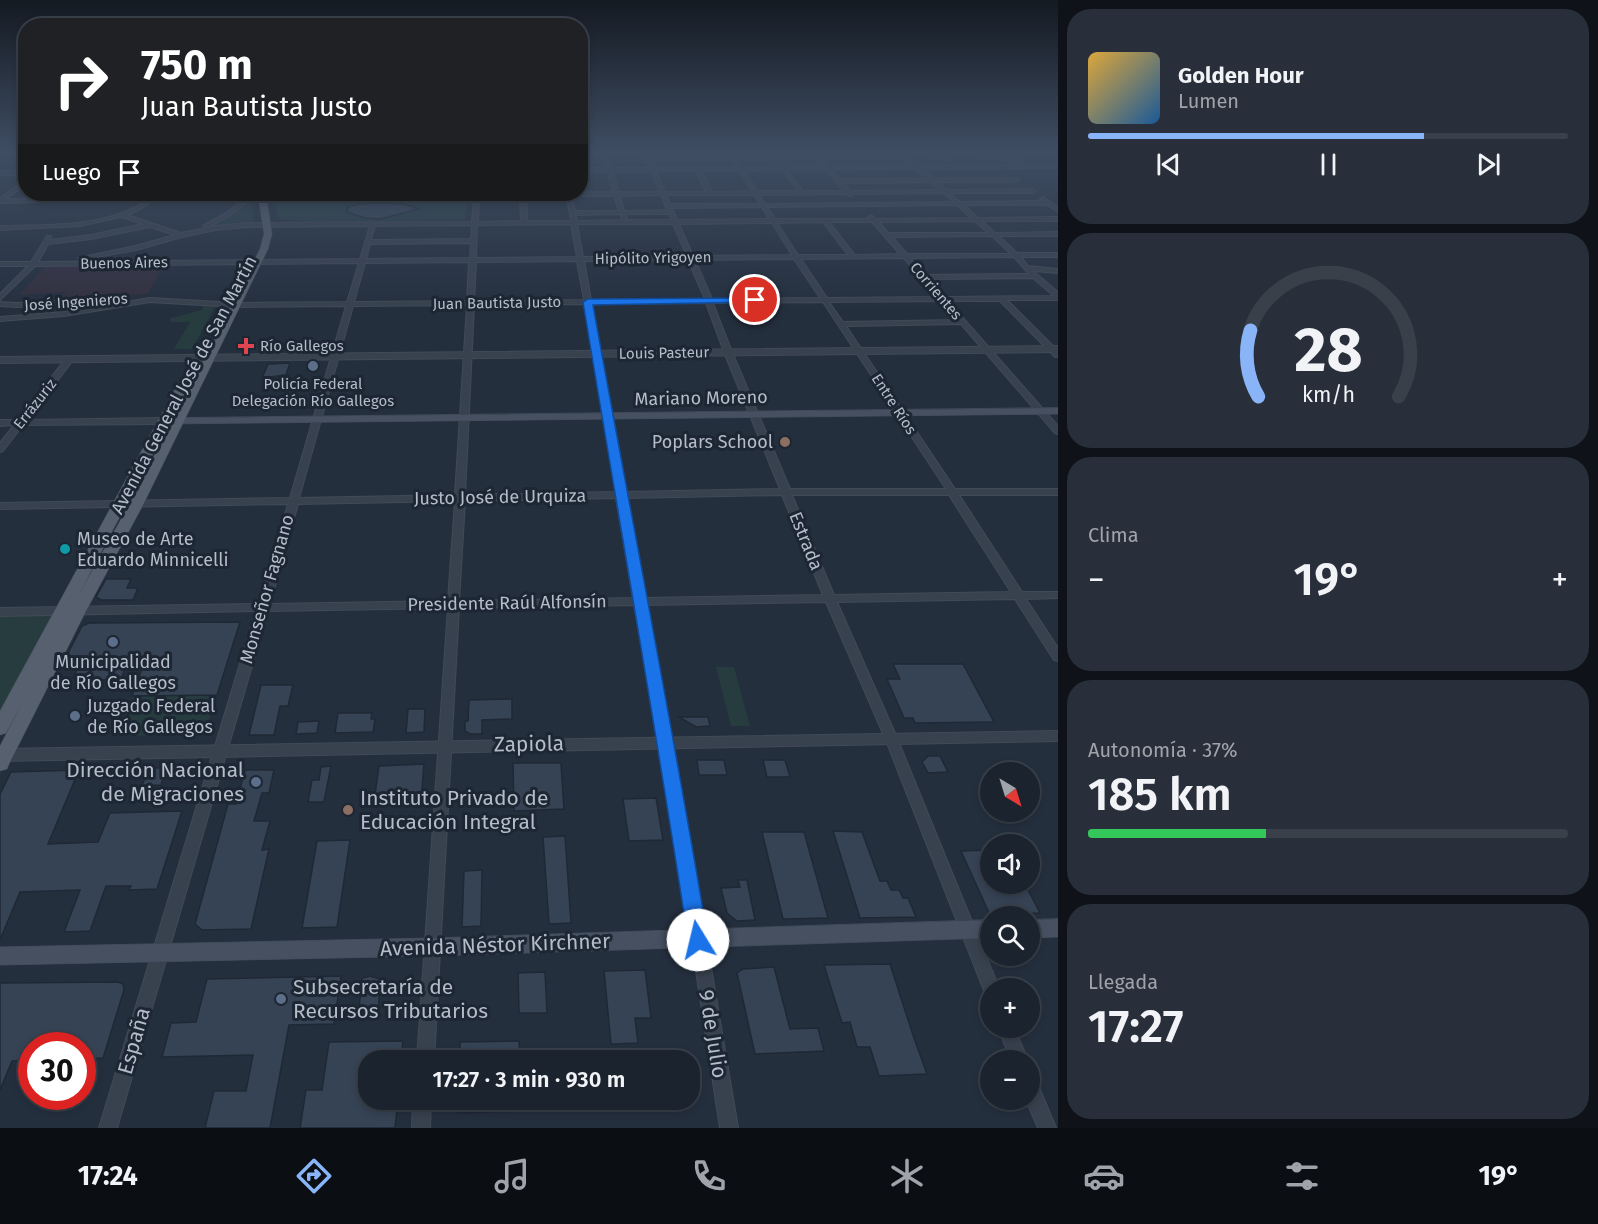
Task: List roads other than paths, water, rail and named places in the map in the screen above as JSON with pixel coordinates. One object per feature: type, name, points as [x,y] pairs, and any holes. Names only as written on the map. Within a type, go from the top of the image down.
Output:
[{"type":"main road","name":"Avenida General José de San Martín","points":[[0,728],[70,611],[129,504],[230,303],[254,262],[263,225],[258,205]]},
{"type":"main road","name":"Mariano Moreno","points":[[171,421],[1058,411]]},
{"type":"main road","name":"Avenida General José de San Martín","points":[[2,758],[70,611]]},
{"type":"main road","points":[[1040,929],[1058,928]]},
{"type":"main road","name":"Avenida Néstor Kirchner","points":[[0,956],[698,940],[980,929]]},
{"type":"street","points":[[0,228],[56,227],[120,215],[144,205]]},
{"type":"street","points":[[213,226],[242,205]]},
{"type":"street","points":[[426,1050],[472,304],[475,205]]},
{"type":"street","points":[[523,205],[524,223]]},
{"type":"street","name":"9 de Julio","points":[[571,205],[639,601],[667,742],[729,1128]]},
{"type":"street","points":[[619,205],[625,222]]},
{"type":"street","name":"Estrada","points":[[668,205],[830,598],[891,738],[987,978]]},
{"type":"street","name":"Corrientes","points":[[860,205],[1058,431]]},
{"type":"street","points":[[573,213],[672,213],[764,206],[879,205]]},
{"type":"street","points":[[915,205],[930,220]]},
{"type":"street","points":[[960,205],[1058,297]]},
{"type":"street","name":"Entre Ríos","points":[[764,206],[1058,657]]},
{"type":"street","points":[[33,264],[120,252],[213,226],[625,222],[672,213],[773,221],[1058,219]]},
{"type":"street","points":[[120,215],[182,235]]},
{"type":"street","points":[[824,220],[853,257]]},
{"type":"street","name":"Monseñor Fagnano","points":[[159,953],[352,305],[373,224]]},
{"type":"street","points":[[47,242],[92,237],[149,225]]},
{"type":"street","points":[[0,298],[33,264],[56,227]]},
{"type":"street","points":[[887,235],[1058,234]]},
{"type":"street","points":[[369,242],[473,241]]},
{"type":"street","name":"Hipólito Yrigoyen","points":[[254,262],[1058,255]]},
{"type":"street","name":"Buenos Aires","points":[[0,264],[254,262]]},
{"type":"street","points":[[1026,268],[1058,272]]},
{"type":"street","points":[[923,277],[1035,276]]},
{"type":"street","name":"Juan Bautista Justo","points":[[230,303],[352,305],[1058,297]]},
{"type":"street","name":"José Ingenieros","points":[[0,304],[123,301],[151,298],[230,303]]},
{"type":"street","points":[[1001,298],[1056,351]]},
{"type":"street","points":[[17,305],[3,311],[96,308],[104,303],[98,300]]},
{"type":"street","points":[[0,319],[64,314],[123,301]]},
{"type":"street","points":[[66,310],[64,306],[72,302]]},
{"type":"street","points":[[841,324],[963,322]]},
{"type":"street","name":"Louis Pasteur","points":[[0,360],[1056,351]]},
{"type":"street","name":"Errázuriz","points":[[0,449],[70,359]]},
{"type":"street","points":[[0,423],[171,421]]},
{"type":"street","name":"Justo José de Urquiza","points":[[0,506],[786,492],[1058,492]]},
{"type":"street","name":"Presidente Raúl Alfonsín","points":[[0,612],[1058,595]]},
{"type":"street","name":"Zapiola","points":[[2,758],[444,745],[1058,736]]},
{"type":"street","name":"España","points":[[108,1128],[159,953]]},
{"type":"street","points":[[421,1128],[422,1110]]},
{"type":"street","points":[[1040,1110],[1047,1128]]},
{"type":"place","name":"Río Gallegos","points":[[246,346]]},
{"type":"place","name":"Policía Federal Delegación Río Gallegos","points":[[313,366]]},
{"type":"place","name":"Poplars School","points":[[785,442]]},
{"type":"place","name":"Museo de Arte Eduardo Minnicelli","points":[[65,549]]},
{"type":"place","name":"Municipalidad de Río Gallegos","points":[[113,642]]},
{"type":"place","name":"Juzgado Federal de Río Gallegos","points":[[75,716]]},
{"type":"place","name":"Dirección Nacional de Migraciones","points":[[256,782]]},
{"type":"place","name":"Instituto Privado de Educación Integral","points":[[348,810]]},
{"type":"place","name":"Subsecretaría de Recursos Tributarios","points":[[281,999]]}]
